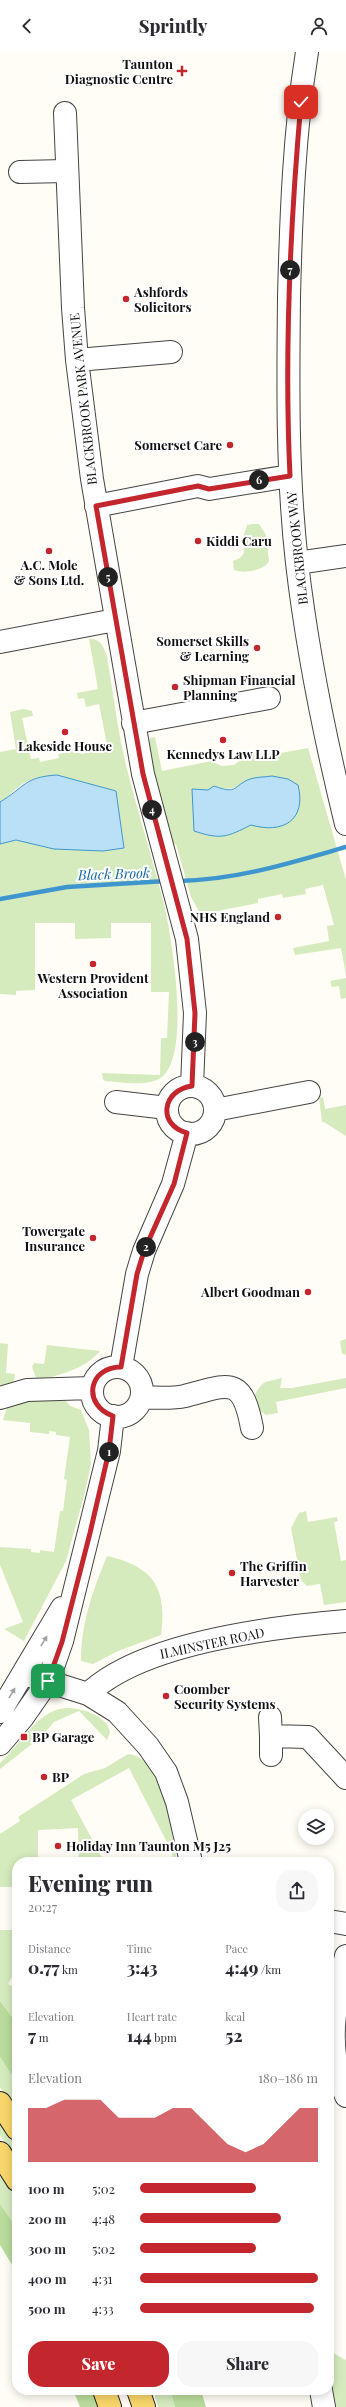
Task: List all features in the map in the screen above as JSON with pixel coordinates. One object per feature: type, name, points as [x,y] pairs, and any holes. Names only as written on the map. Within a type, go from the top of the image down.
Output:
[{"type":"main road","points":[[0,2103],[12,2121]]},
{"type":"main road","points":[[0,2153],[12,2172]]},
{"type":"main road","points":[[106,2395],[110,2407]]},
{"type":"main road","points":[[140,2395],[144,2407]]},
{"type":"street","name":"BLACKBROOK WAY","points":[[307,52],[294,179],[290,256],[287,412],[290,476],[296,563],[321,710],[346,824]]},
{"type":"street","name":"BLACKBROOK PARK AVENUE","points":[[65,113],[66,171],[77,360],[96,506],[143,774],[187,939],[195,1013],[192,1086]]},
{"type":"street","points":[[20,172],[66,171]]},
{"type":"street","points":[[77,360],[171,352]]},
{"type":"street","points":[[96,506],[198,486],[209,489],[290,476]]},
{"type":"street","points":[[296,563],[346,556]]},
{"type":"street","points":[[0,642],[115,620]]},
{"type":"street","points":[[133,723],[269,698]]},
{"type":"street","points":[[192,1086],[208,1094],[213,1101],[215,1110],[213,1118],[206,1128],[196,1133],[187,1133],[180,1131],[170,1122],[167,1108],[170,1099],[175,1092],[183,1087],[192,1086]]},
{"type":"street","points":[[215,1110],[309,1092]]},
{"type":"street","points":[[116,1102],[167,1108]]},
{"type":"street","points":[[121,1367],[137,1274],[144,1251],[174,1184],[187,1133]]},
{"type":"street","points":[[113,1367],[121,1367],[130,1371],[138,1378],[142,1387],[142,1397],[139,1404],[128,1414],[113,1416],[104,1413],[97,1407],[93,1398],[92,1388],[99,1374],[113,1367]]},
{"type":"street","points":[[142,1397],[172,1398],[220,1386],[231,1386],[245,1399],[252,1428]]},
{"type":"street","points":[[0,1398],[27,1390],[92,1388]]},
{"type":"street","points":[[0,1744],[48,1681],[62,1642],[109,1451],[113,1416]]},
{"type":"street","points":[[0,1712],[24,1674],[76,1584]]},
{"type":"street","name":"ILMINSTER ROAD","points":[[88,1694],[95,1687],[132,1665],[174,1650],[229,1637],[346,1621]]},
{"type":"street","points":[[24,1674],[88,1694],[117,1712],[159,1760],[177,1802],[190,1857]]},
{"type":"street","points":[[271,1736],[308,1737],[346,1778]]},
{"type":"street","points":[[334,1922],[346,1924]]},
{"type":"street","points":[[334,2011],[346,1956]]},
{"type":"street","points":[[334,2039],[336,2066],[346,2096]]},
{"type":"street","points":[[323,2395],[324,2407]]},
{"type":"green space","points":[[259,524],[266,535],[269,561],[263,567],[253,571],[243,572],[234,570],[233,561],[240,558],[244,553],[243,538],[247,525]]},
{"type":"green space","points":[[89,639],[96,640],[101,644],[107,657],[125,759],[164,904],[171,942],[177,992],[178,1018],[176,1042],[172,1061],[164,1075],[152,1082],[128,1083],[105,1081],[102,1073],[160,1075],[161,1038],[167,1038],[169,992],[151,992],[151,923],[111,923],[111,938],[75,939],[75,923],[35,923],[35,990],[16,991],[16,995],[0,994],[0,844],[16,840],[54,849],[124,847],[116,791],[68,778],[44,777],[32,779],[21,785],[0,802],[0,752],[16,749],[10,712],[23,709],[32,711],[33,716],[22,718],[31,759],[39,758],[40,762],[59,758],[58,754],[80,750],[81,754],[98,751],[98,747],[107,745],[99,704],[86,707],[84,698],[78,699],[77,693],[98,689]]},
{"type":"green space","points":[[155,737],[162,771],[212,761],[221,766],[234,765],[247,755],[258,753],[259,757],[308,748],[346,880],[346,975],[341,948],[295,955],[293,948],[329,941],[327,926],[334,925],[323,885],[305,889],[306,894],[283,898],[282,894],[258,899],[258,903],[222,910],[202,917],[191,897],[176,844],[172,845],[147,752],[150,738]],"holes":[[[249,779],[259,827],[251,824],[244,828],[197,789],[208,790],[215,786],[229,789],[237,787]]]},
{"type":"green space","points":[[346,978],[346,998],[341,999],[339,986],[332,987],[330,981]]},
{"type":"green space","points":[[323,1097],[325,1109],[346,1105],[346,1136],[322,1122],[319,1098]]},
{"type":"green space","points":[[346,1339],[346,1356],[345,1354],[342,1354],[340,1341]]},
{"type":"green space","points":[[0,1343],[8,1344],[6,1373],[15,1374],[13,1385],[0,1390]]},
{"type":"green space","points":[[47,1345],[100,1351],[80,1367],[40,1380],[36,1378],[32,1367],[34,1363],[44,1364]]},
{"type":"green space","points":[[282,1378],[280,1388],[292,1388],[346,1378],[346,1388],[276,1402],[278,1413],[266,1415],[255,1404],[255,1395],[260,1386],[265,1382]]},
{"type":"green space","points":[[20,1400],[66,1401],[70,1406],[81,1410],[89,1430],[91,1464],[66,1561],[24,1641],[4,1629],[23,1622],[0,1565],[0,1547],[31,1549],[31,1552],[40,1553],[40,1550],[54,1552],[60,1511],[63,1511],[67,1480],[64,1479],[70,1437],[56,1435],[56,1432],[49,1431],[49,1434],[30,1432],[30,1423],[3,1420],[8,1405]]},
{"type":"green space","points":[[306,1511],[308,1522],[337,1517],[338,1521],[334,1522],[341,1561],[346,1560],[346,1602],[324,1605],[320,1584],[307,1586],[301,1580],[291,1528],[299,1513]]},
{"type":"green space","points":[[107,1556],[137,1567],[147,1574],[154,1582],[162,1605],[161,1635],[118,1651],[93,1664],[81,1661],[83,1633],[97,1581]]},
{"type":"green space","points":[[66,1708],[79,1709],[99,1717],[108,1726],[110,1732],[107,1740],[79,1711],[54,1722],[41,1737],[0,1769],[0,1763],[38,1722],[46,1715],[56,1710]]},
{"type":"green space","points":[[128,1754],[140,1758],[150,1768],[158,1782],[164,1798],[169,1816],[176,1857],[172,1857],[172,1852],[129,1768],[71,1800],[102,1857],[79,1857],[78,1828],[38,1830],[38,1857],[12,1857],[12,1887],[0,1887],[0,1834],[20,1821],[18,1817],[84,1774],[105,1768]]},
{"type":"green space","points":[[0,1930],[12,1930],[12,1977],[8,1984],[12,1986],[12,2017],[0,2001]]},
{"type":"green space","points":[[0,2001],[12,2017],[12,2075],[0,2057]]},
{"type":"green space","points":[[0,2057],[12,2075],[12,2105],[0,2087]]},
{"type":"green space","points":[[0,2115],[12,2133],[12,2155],[0,2135]]},
{"type":"green space","points":[[0,2168],[12,2188],[12,2221],[0,2204]]},
{"type":"green space","points":[[0,2204],[12,2221],[12,2265],[0,2245]]},
{"type":"green space","points":[[334,2354],[346,2360],[346,2407],[331,2407],[331,2395],[334,2395]]},
{"type":"green space","points":[[75,2395],[96,2395],[100,2407],[80,2407]]},
{"type":"green space","points":[[154,2395],[171,2395],[175,2407],[158,2407]]},
{"type":"green space","points":[[171,2395],[202,2395],[206,2407],[175,2407]]},
{"type":"water","points":[[57,775],[116,791],[124,848],[103,851],[54,849],[16,840],[0,844],[0,802],[31,780]]},
{"type":"water","points":[[272,776],[288,779],[298,785],[300,797],[299,808],[290,822],[273,828],[251,825],[230,835],[224,836],[211,836],[194,831],[192,789],[208,790],[214,786],[232,790],[250,779]]},
{"type":"waterway","name":"Black Brook","points":[[178,881],[221,878],[263,870],[346,847]]},
{"type":"waterway","name":"Black Brook","points":[[0,899],[67,887],[166,881]]},
{"type":"place","name":"Taunton Diagnostic Centre","points":[[182,71]]},
{"type":"place","name":"Ashfords Solicitors","points":[[126,299]]},
{"type":"place","name":"Somerset Care","points":[[230,445]]},
{"type":"place","name":"Kiddi Caru","points":[[198,541]]},
{"type":"place","name":"A.C. Mole & Sons Ltd.","points":[[49,551]]},
{"type":"place","name":"Somerset Skills & Learning","points":[[257,648]]},
{"type":"place","name":"Shipman Financial Planning","points":[[175,687]]},
{"type":"place","name":"Lakeside House","points":[[65,732]]},
{"type":"place","name":"Kennedys Law LLP","points":[[223,740]]},
{"type":"place","name":"NHS England","points":[[278,917]]},
{"type":"place","name":"Western Provident Association","points":[[93,964]]},
{"type":"place","name":"Towergate Insurance","points":[[93,1238]]},
{"type":"place","name":"Albert Goodman","points":[[308,1292]]},
{"type":"place","name":"The Griffin Harvester","points":[[232,1573]]},
{"type":"place","name":"Coomber Security Systems","points":[[166,1696]]},
{"type":"place","name":"BP Garage","points":[[24,1737]]},
{"type":"place","name":"BP","points":[[44,1777]]},
{"type":"place","name":"Holiday Inn Taunton M5 J25","points":[[58,1846]]},
{"type":"route","points":[[48,1681],[62,1642],[90,1533],[112,1436],[113,1416],[104,1413],[97,1407],[93,1398],[92,1388],[99,1374],[113,1367],[121,1367],[137,1274],[144,1251],[174,1184],[187,1133],[180,1131],[170,1122],[167,1108],[170,1099],[175,1092],[183,1087],[192,1086],[195,1039],[195,1013],[187,939],[143,774],[96,506],[198,486],[209,489],[290,476],[287,412],[290,256],[294,179],[301,102]]}]
